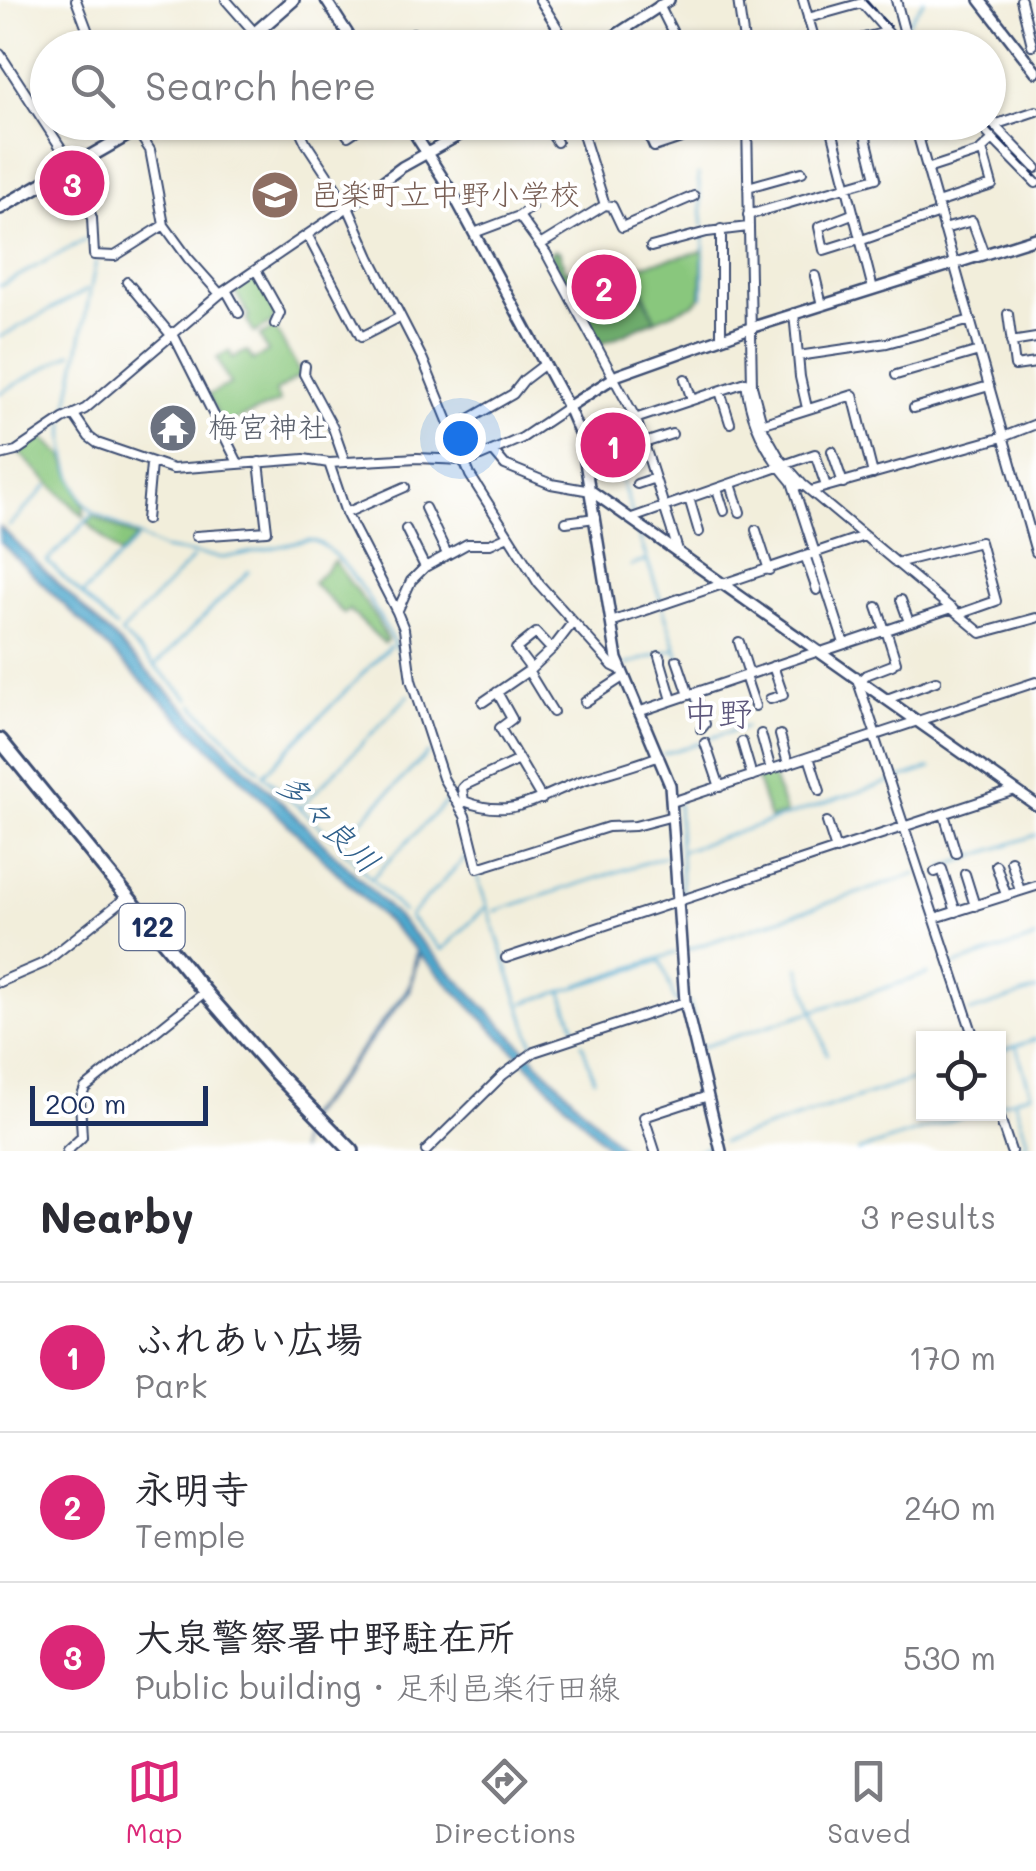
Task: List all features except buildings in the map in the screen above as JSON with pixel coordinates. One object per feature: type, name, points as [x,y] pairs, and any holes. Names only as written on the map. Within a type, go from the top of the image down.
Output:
[{"type":"highway","name":"122","points":[[0,740],[205,992],[352,1151]]},
{"type":"main road","points":[[259,30],[293,0]]},
{"type":"main road","points":[[0,208],[74,168],[115,140]]},
{"type":"street","points":[[76,0],[87,30]]},
{"type":"street","points":[[226,0],[251,30]]},
{"type":"street","points":[[326,0],[345,30]]},
{"type":"street","points":[[540,0],[560,30]]},
{"type":"street","points":[[547,8],[558,0]]},
{"type":"street","points":[[738,0],[742,30]]},
{"type":"street","points":[[803,0],[812,30]]},
{"type":"street","points":[[896,0],[904,30]]},
{"type":"street","points":[[980,0],[1003,30]]},
{"type":"street","points":[[1018,50],[1034,45],[1031,18],[1021,0]]},
{"type":"street","points":[[623,30],[664,3],[674,30]]},
{"type":"street","points":[[808,18],[862,3],[886,30]]},
{"type":"street","points":[[1006,34],[1036,72]]},
{"type":"street","points":[[0,54],[30,100]]},
{"type":"street","points":[[1006,119],[1036,112]]},
{"type":"street","points":[[1006,137],[1036,168]]},
{"type":"street","points":[[56,140],[74,168],[92,218],[94,256],[115,256],[164,225]]},
{"type":"street","points":[[143,140],[150,150],[164,225],[188,258],[239,313]]},
{"type":"street","points":[[307,140],[348,207],[423,360],[463,461],[539,584],[621,673]]},
{"type":"street","points":[[419,140],[546,364],[581,437],[621,673],[670,785],[684,1002],[721,1151]]},
{"type":"street","points":[[0,455],[16,451],[74,415],[223,292],[449,140]]},
{"type":"street","points":[[585,140],[605,205]]},
{"type":"street","points":[[651,140],[654,147]]},
{"type":"street","points":[[641,152],[674,140]]},
{"type":"street","points":[[746,140],[752,386],[762,424],[782,467]]},
{"type":"street","points":[[834,140],[873,289]]},
{"type":"street","points":[[748,215],[876,178],[866,140]]},
{"type":"street","points":[[919,140],[1036,552]]},
{"type":"street","points":[[927,168],[982,149],[992,140]]},
{"type":"street","points":[[994,140],[1036,183]]},
{"type":"street","points":[[852,214],[819,227],[824,250],[859,240],[992,185],[982,149]]},
{"type":"street","points":[[748,187],[802,172]]},
{"type":"street","points":[[540,245],[605,205],[612,206],[622,227],[694,196]]},
{"type":"street","points":[[474,233],[531,208]]},
{"type":"street","points":[[519,216],[540,245],[636,419],[678,550]]},
{"type":"street","points":[[944,229],[972,221],[984,254]]},
{"type":"street","points":[[650,247],[722,229],[748,227]]},
{"type":"street","points":[[721,338],[722,229]]},
{"type":"street","points":[[308,236],[361,338],[400,317]]},
{"type":"street","points":[[74,415],[93,440],[150,464],[188,469],[304,458],[329,463],[416,458],[463,461],[522,438],[613,377],[822,304],[1036,238]]},
{"type":"street","points":[[256,270],[278,304],[280,313],[275,324]]},
{"type":"street","points":[[815,276],[822,304]]},
{"type":"street","points":[[126,282],[171,333],[238,464]]},
{"type":"street","points":[[794,314],[807,408]]},
{"type":"street","points":[[1008,314],[1015,366],[1036,363]]},
{"type":"street","points":[[798,356],[887,343],[970,320]]},
{"type":"street","points":[[1011,342],[1036,338]]},
{"type":"street","points":[[896,375],[980,351]]},
{"type":"street","points":[[746,353],[746,382],[756,425],[782,467],[797,483],[982,633],[1036,618]]},
{"type":"street","points":[[450,430],[513,394],[546,364]]},
{"type":"street","points":[[305,366],[304,374],[346,462]]},
{"type":"street","points":[[685,379],[692,400]]},
{"type":"street","points":[[581,437],[746,382]]},
{"type":"street","points":[[914,408],[989,386]]},
{"type":"street","points":[[720,391],[730,422]]},
{"type":"street","points":[[762,424],[853,396],[873,474]]},
{"type":"street","points":[[810,491],[1003,437],[1036,424]]},
{"type":"street","points":[[644,443],[672,434]]},
{"type":"street","points":[[832,451],[843,483]]},
{"type":"street","points":[[494,452],[505,465],[551,484],[590,491],[632,518],[1036,805]]},
{"type":"street","points":[[632,518],[816,454],[826,486]]},
{"type":"street","points":[[196,536],[267,531],[259,462]]},
{"type":"street","points":[[329,463],[346,514],[404,629],[411,680],[432,745],[443,778],[462,803],[490,810],[518,807],[659,756]]},
{"type":"street","points":[[146,520],[150,464]]},
{"type":"street","points":[[636,484],[655,478]]},
{"type":"street","points":[[797,483],[816,590]]},
{"type":"street","points":[[731,484],[740,512]]},
{"type":"street","points":[[346,514],[405,487]]},
{"type":"street","points":[[717,489],[724,512]]},
{"type":"street","points":[[688,498],[699,532]]},
{"type":"street","points":[[426,508],[447,554]]},
{"type":"street","points":[[566,522],[595,518]]},
{"type":"street","points":[[406,530],[425,568]]},
{"type":"street","points":[[756,530],[769,570]]},
{"type":"street","points":[[397,612],[411,581],[425,568],[467,544],[490,544],[508,536]]},
{"type":"street","points":[[611,622],[864,536]]},
{"type":"street","points":[[638,712],[909,622],[996,601],[980,542],[896,563]]},
{"type":"street","points":[[810,556],[844,643]]},
{"type":"street","points":[[902,600],[909,622]]},
{"type":"street","points":[[858,678],[894,664],[878,607]]},
{"type":"street","points":[[483,702],[529,670],[573,622]]},
{"type":"street","points":[[552,649],[536,633],[516,649],[552,712]]},
{"type":"street","points":[[739,642],[755,706]]},
{"type":"street","points":[[659,656],[672,700]]},
{"type":"street","points":[[678,660],[704,724],[701,729]]},
{"type":"street","points":[[770,699],[783,695],[773,666]]},
{"type":"street","points":[[584,702],[621,673]]},
{"type":"street","points":[[858,678],[972,1031]]},
{"type":"street","points":[[887,699],[936,681]]},
{"type":"street","points":[[672,802],[1036,682]]},
{"type":"street","points":[[497,692],[512,719],[500,728],[542,799]]},
{"type":"street","points":[[761,734],[771,770]]},
{"type":"street","points":[[780,735],[788,764]]},
{"type":"street","points":[[742,742],[752,776]]},
{"type":"street","points":[[705,743],[720,787]]},
{"type":"street","points":[[809,756],[820,790]]},
{"type":"street","points":[[518,760],[462,788],[478,868],[608,826],[635,826],[673,816]]},
{"type":"street","points":[[506,958],[1015,790]]},
{"type":"street","points":[[944,814],[956,853]]},
{"type":"street","points":[[827,822],[836,850]]},
{"type":"street","points":[[1010,860],[1020,891]]},
{"type":"street","points":[[996,865],[1006,895]]},
{"type":"street","points":[[935,872],[942,869],[956,912]]},
{"type":"street","points":[[965,874],[974,906]]},
{"type":"street","points":[[926,893],[948,886]]},
{"type":"street","points":[[935,918],[1036,886]]},
{"type":"street","points":[[0,982],[44,963],[127,897]]},
{"type":"street","points":[[68,1151],[82,1137],[80,1101],[84,1088],[205,992]]},
{"type":"street","points":[[426,1151],[518,1062],[533,1053],[684,1002]]},
{"type":"street","points":[[654,1151],[644,1117],[708,1096]]},
{"type":"street","points":[[1001,1121],[1011,1151]]},
{"type":"green space","points":[[703,251],[701,297],[694,304],[655,320],[634,267]]},
{"type":"green space","points":[[560,252],[565,269],[578,276],[589,296],[597,299],[642,291],[655,320],[597,346],[549,253]]},
{"type":"green space","points":[[254,277],[276,311],[272,323],[254,333],[234,290]]},
{"type":"green space","points":[[275,328],[301,375],[275,392],[280,402],[223,425],[208,395],[230,384],[217,358],[229,351],[233,358],[247,351],[253,360],[268,352],[260,336]]},
{"type":"green space","points":[[632,422],[646,463],[593,479],[585,437]]},
{"type":"green space","points":[[42,437],[63,455],[84,507],[84,517],[19,453]]},
{"type":"green space","points":[[93,516],[137,538],[120,555],[87,522]]},
{"type":"green space","points":[[334,561],[375,616],[387,640],[384,643],[349,610],[344,614],[313,583]]},
{"type":"green space","points":[[771,771],[786,814],[770,819],[756,777]]},
{"type":"water","points":[[0,527],[370,889],[624,1151],[612,1151],[419,954],[409,992],[302,1122],[299,1151],[300,1122],[405,992],[411,982],[416,950],[0,542]]},
{"type":"waterway","points":[[906,25],[924,0]]},
{"type":"waterway","points":[[698,175],[703,226]]},
{"type":"waterway","points":[[703,297],[704,234]]},
{"type":"waterway","points":[[0,286],[90,237]]},
{"type":"waterway","points":[[66,415],[96,261]]},
{"type":"waterway","points":[[0,337],[87,290]]},
{"type":"waterway","points":[[0,393],[72,353]]},
{"type":"waterway","points":[[65,423],[70,470],[79,494],[93,512],[163,549],[223,558],[309,540],[322,545],[337,557],[366,594],[406,670]]},
{"type":"waterway","points":[[632,513],[619,473],[647,464]]},
{"type":"waterway","points":[[9,526],[47,486]]},
{"type":"waterway","points":[[92,516],[47,561],[116,628]]},
{"type":"waterway","points":[[636,527],[661,601]]},
{"type":"waterway","points":[[83,594],[136,540]]},
{"type":"waterway","points":[[189,699],[121,633],[193,558]]},
{"type":"waterway","points":[[631,566],[647,560]]},
{"type":"waterway","points":[[156,665],[249,571]]},
{"type":"waterway","points":[[663,608],[679,658]]},
{"type":"waterway","name":"多々良川","points":[[332,837],[263,775],[390,646]]},
{"type":"waterway","points":[[626,665],[675,649]]},
{"type":"waterway","name":"多々良川","points":[[300,808],[409,695]]},
{"type":"waterway","points":[[193,705],[260,771]]},
{"type":"waterway","points":[[706,739],[746,727]]},
{"type":"waterway","points":[[663,754],[700,743]]},
{"type":"waterway","name":"多々良川","points":[[403,912],[341,848],[345,837],[428,753]]},
{"type":"waterway","points":[[682,894],[681,851],[931,768]]},
{"type":"waterway","name":"多々良川","points":[[371,879],[449,799]]},
{"type":"waterway","points":[[678,804],[680,848]]},
{"type":"waterway","points":[[495,911],[669,855],[668,821]]},
{"type":"waterway","points":[[943,867],[1036,835]]},
{"type":"waterway","points":[[466,857],[409,917],[442,950],[485,908]]},
{"type":"waterway","points":[[475,870],[533,1044]]},
{"type":"waterway","points":[[686,950],[916,874]]},
{"type":"waterway","points":[[955,965],[1036,938]]},
{"type":"waterway","points":[[578,985],[675,953]]},
{"type":"waterway","points":[[540,998],[661,961],[675,1001],[678,999]]},
{"type":"waterway","points":[[799,967],[827,1054]]},
{"type":"waterway","points":[[702,1047],[928,974]]},
{"type":"waterway","points":[[970,1012],[1036,990]]},
{"type":"waterway","points":[[562,993],[577,1033]]},
{"type":"waterway","points":[[524,1003],[542,997]]},
{"type":"waterway","points":[[690,1004],[694,1019]]},
{"type":"waterway","points":[[537,1046],[574,1034]]},
{"type":"waterway","points":[[1006,1049],[1036,1039]]},
{"type":"waterway","points":[[582,1043],[594,1079]]},
{"type":"waterway","points":[[1006,1102],[1031,1093],[1016,1046]]},
{"type":"waterway","points":[[723,1142],[916,1079]]},
{"type":"waterway","points":[[1015,1102],[1028,1143],[1015,1148]]},
{"type":"waterway","points":[[858,1151],[950,1121]]},
{"type":"waterway","points":[[696,1151],[714,1145]]},
{"type":"railway","points":[[865,0],[893,30]]},
{"type":"railway","points":[[1000,140],[1036,177]]},
{"type":"place","name":"大泉警察署中野駐在所","points":[[72,183]]},
{"type":"place","name":"邑楽町立中野小学校","points":[[275,195]]},
{"type":"place","name":"永明寺","points":[[604,287]]},
{"type":"place","name":"梅宮神社","points":[[173,428]]},
{"type":"place","name":"ふれあい広場","points":[[613,445]]},
{"type":"district","name":"中野","points":[[718,714]]}]
